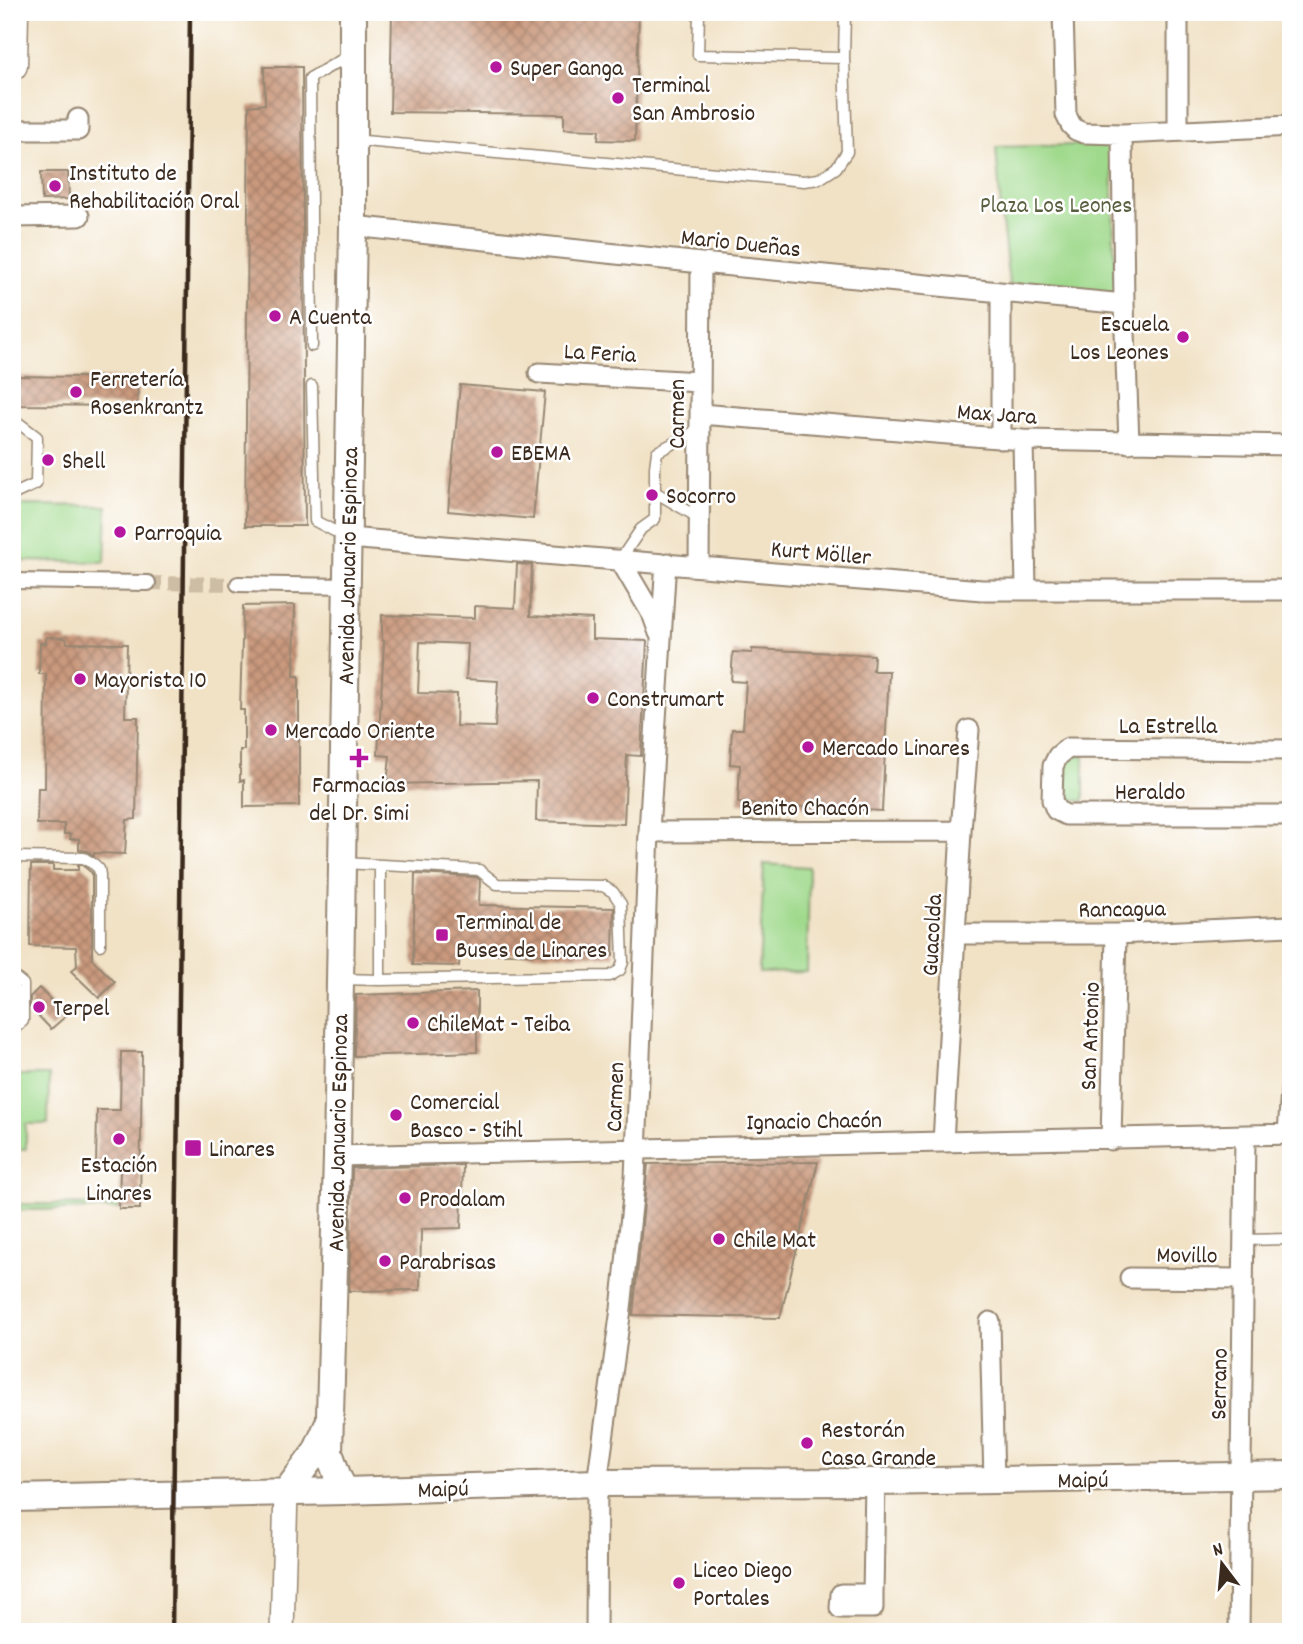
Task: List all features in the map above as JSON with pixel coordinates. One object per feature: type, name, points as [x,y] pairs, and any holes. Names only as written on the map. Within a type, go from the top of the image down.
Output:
[{"type":"main road","points":[[12,65],[13,12]]},
{"type":"main road","name":"Avenida Januario Espinoza","points":[[345,1491],[331,1460],[330,1413],[348,538],[353,12]]},
{"type":"main road","name":"Avenida Januario Espinoza","points":[[286,1492],[316,1452],[330,1413]]},
{"type":"main road","name":"Maipú","points":[[12,1498],[597,1483],[994,1481],[1291,1475]]},
{"type":"street","points":[[1063,12],[1066,115],[1076,130],[1084,133],[1122,134],[1291,126]]},
{"type":"street","points":[[1178,12],[1178,131]]},
{"type":"street","points":[[12,130],[78,130],[78,119]]},
{"type":"street","points":[[1122,134],[1129,443]]},
{"type":"street","points":[[12,217],[79,216]]},
{"type":"street","name":"Mario Dueñas","points":[[353,226],[1124,304]]},
{"type":"street","name":"Carmen","points":[[699,566],[701,263]]},
{"type":"street","points":[[1001,293],[1001,439]]},
{"type":"street","name":"La Feria","points":[[539,373],[700,382]]},
{"type":"street","name":"Max Jara","points":[[700,421],[1023,440],[1291,445]]},
{"type":"street","points":[[1023,440],[1026,590]]},
{"type":"street","name":"Kurt Möller","points":[[348,538],[937,587],[1026,590],[1291,590]]},
{"type":"street","points":[[620,560],[653,616],[662,640]]},
{"type":"street","name":"Carmen","points":[[596,1632],[597,1483],[621,1309],[637,1149],[649,832],[667,563]]},
{"type":"street","points":[[12,581],[148,583]]},
{"type":"street","points":[[238,584],[347,586]]},
{"type":"street","name":"Guacolda","points":[[943,1142],[969,730]]},
{"type":"street","name":"La Estrella","points":[[1053,766],[1058,756],[1068,748],[1291,750]]},
{"type":"street","name":"Heraldo","points":[[1053,766],[1052,800],[1056,810],[1066,815],[1291,815]]},
{"type":"street","name":"Benito Chacón","points":[[649,832],[961,831]]},
{"type":"street","name":"Rancagua","points":[[955,934],[1116,934],[1291,926]]},
{"type":"street","name":"San Antonio","points":[[1111,1140],[1116,934]]},
{"type":"street","points":[[1289,1134],[1291,1089]]},
{"type":"street","name":"Ignacio Chacón","points":[[337,1156],[1289,1134]]},
{"type":"street","name":"Serrano","points":[[1240,1632],[1245,1136]]},
{"type":"street","name":"Movillo","points":[[1130,1278],[1243,1279]]},
{"type":"street","points":[[990,1322],[994,1481]]},
{"type":"street","points":[[873,1594],[874,1482]]},
{"type":"street","points":[[282,1632],[286,1492]]},
{"type":"lane","points":[[699,12],[698,55],[844,58]]},
{"type":"lane","points":[[353,140],[812,180],[836,168],[847,152],[845,12]]},
{"type":"lane","points":[[312,346],[310,78],[354,52]]},
{"type":"lane","points":[[312,386],[315,521],[348,538]]},
{"type":"lane","points":[[12,418],[37,437],[36,484],[12,495]]},
{"type":"lane","points":[[620,560],[641,529],[655,519],[657,453],[700,421]]},
{"type":"lane","points":[[655,492],[699,518]]},
{"type":"lane","points":[[12,858],[84,858],[95,865],[100,875],[100,945]]},
{"type":"lane","points":[[340,979],[610,976],[620,970],[623,962],[621,904],[613,892],[603,886],[497,884],[479,870],[342,863]]},
{"type":"lane","points":[[380,865],[380,980]]},
{"type":"lane","points":[[12,975],[23,984],[23,1021],[12,1031]]},
{"type":"lane","points":[[1244,1240],[1291,1238]]},
{"type":"green space","name":"Plaza Los Leones","points":[[1112,144],[1115,294],[1009,284],[996,147]]},
{"type":"green space","points":[[12,505],[107,506],[105,562],[12,561]]},
{"type":"green space","points":[[1084,755],[1084,801],[1055,799],[1058,756]]},
{"type":"green space","points":[[764,864],[809,867],[807,972],[759,973]]},
{"type":"green space","points":[[12,1075],[49,1075],[48,1124],[26,1124],[26,1149],[12,1149]]},
{"type":"green space","points":[[12,1204],[119,1205],[119,1209],[12,1210]]},
{"type":"building","name":"Super Ganga","points":[[392,12],[639,12],[635,141],[598,140],[599,130],[564,129],[564,114],[390,112]]},
{"type":"building","name":"A Cuenta","points":[[264,67],[302,67],[305,526],[245,526],[249,106],[265,104]]},
{"type":"building","name":"Instituto de Rehabilitación Oral","points":[[41,172],[68,172],[69,199],[42,200]]},
{"type":"building","name":"Ferretería Rosenkrantz","points":[[16,376],[138,378],[137,406],[14,405]]},
{"type":"building","name":"EBEMA","points":[[460,385],[545,392],[533,519],[448,511]]},
{"type":"building","points":[[517,564],[532,565],[530,616],[592,619],[592,639],[647,641],[641,756],[627,755],[624,824],[536,821],[537,781],[387,784],[390,756],[378,755],[384,641],[382,615],[475,618],[475,606],[515,608]],"holes":[[[420,642],[468,644],[466,679],[498,681],[495,727],[456,726],[457,694],[418,693]]]},
{"type":"building","name":"Mercado Oriente","points":[[295,605],[294,676],[299,676],[299,806],[244,807],[244,780],[240,781],[240,750],[244,750],[244,710],[240,710],[243,606]]},
{"type":"building","points":[[46,637],[66,638],[67,643],[127,644],[125,717],[138,717],[136,819],[127,820],[125,854],[94,853],[94,856],[79,850],[79,839],[70,839],[71,834],[64,834],[64,824],[37,824],[38,788],[45,788],[46,674],[39,674],[40,643],[46,643]]},
{"type":"building","name":"Mercado Linares","points":[[752,649],[874,655],[873,671],[889,671],[882,811],[738,803],[740,765],[730,764],[732,729],[743,729],[746,682],[731,681],[733,652],[752,653]]},
{"type":"building","points":[[31,865],[53,865],[53,870],[78,870],[78,865],[82,865],[92,873],[92,959],[115,982],[99,998],[71,971],[77,966],[76,947],[30,946]]},
{"type":"building","points":[[415,874],[476,877],[480,880],[479,905],[614,908],[613,956],[460,953],[459,966],[413,965]]},
{"type":"building","points":[[39,988],[66,1016],[51,1029],[30,1007],[30,997]]},
{"type":"building","name":"ChileMat - Teiba","points":[[477,991],[477,1052],[354,1056],[356,995]]},
{"type":"building","name":"Estación Linares","points":[[121,1052],[142,1052],[140,1209],[119,1209],[120,1168],[96,1168],[97,1110],[120,1110]]},
{"type":"building","name":"Chile Mat","points":[[818,1162],[780,1318],[633,1315],[648,1164]]},
{"type":"building","name":"Prodalam","points":[[463,1165],[461,1228],[421,1229],[420,1290],[349,1291],[352,1168]]},
{"type":"tunnel","points":[[148,583],[238,584]]},
{"type":"railway","points":[[172,1632],[190,12]]},
{"type":"place","name":"Super Ganga","points":[[496,67]]},
{"type":"place","name":"Terminal San Ambrosio","points":[[618,98]]},
{"type":"place","name":"Instituto de Rehabilitación Oral","points":[[55,186]]},
{"type":"place","name":"A Cuenta","points":[[275,316]]},
{"type":"place","name":"Escuela Los Leones","points":[[1183,337]]},
{"type":"place","name":"Ferretería Rosenkrantz","points":[[76,392]]},
{"type":"place","name":"EBEMA","points":[[497,452]]},
{"type":"place","name":"Shell","points":[[48,460]]},
{"type":"place","name":"Socorro","points":[[652,495]]},
{"type":"place","name":"Parroquia","points":[[120,532]]},
{"type":"place","name":"Mayorista 10","points":[[80,679]]},
{"type":"place","name":"Construmart","points":[[593,698]]},
{"type":"place","name":"Mercado Oriente","points":[[271,730]]},
{"type":"place","name":"Mercado Linares","points":[[808,747]]},
{"type":"place","name":"Farmacias del Dr. Simi","points":[[359,758]]},
{"type":"place","name":"Terminal de Buses de Linares","points":[[442,935]]},
{"type":"place","name":"Terpel","points":[[39,1007]]},
{"type":"place","name":"ChileMat - Teiba","points":[[413,1023]]},
{"type":"place","name":"Comercial Basco - Stihl","points":[[396,1115]]},
{"type":"place","name":"Estación Linares","points":[[119,1139]]},
{"type":"place","name":"Linares","points":[[193,1148]]},
{"type":"place","name":"Prodalam","points":[[405,1198]]},
{"type":"place","name":"Chile Mat","points":[[719,1239]]},
{"type":"place","name":"Parabrisas","points":[[385,1261]]},
{"type":"place","name":"Restorán Casa Grande","points":[[807,1443]]},
{"type":"place","name":"Liceo Diego Portales","points":[[679,1583]]}]
